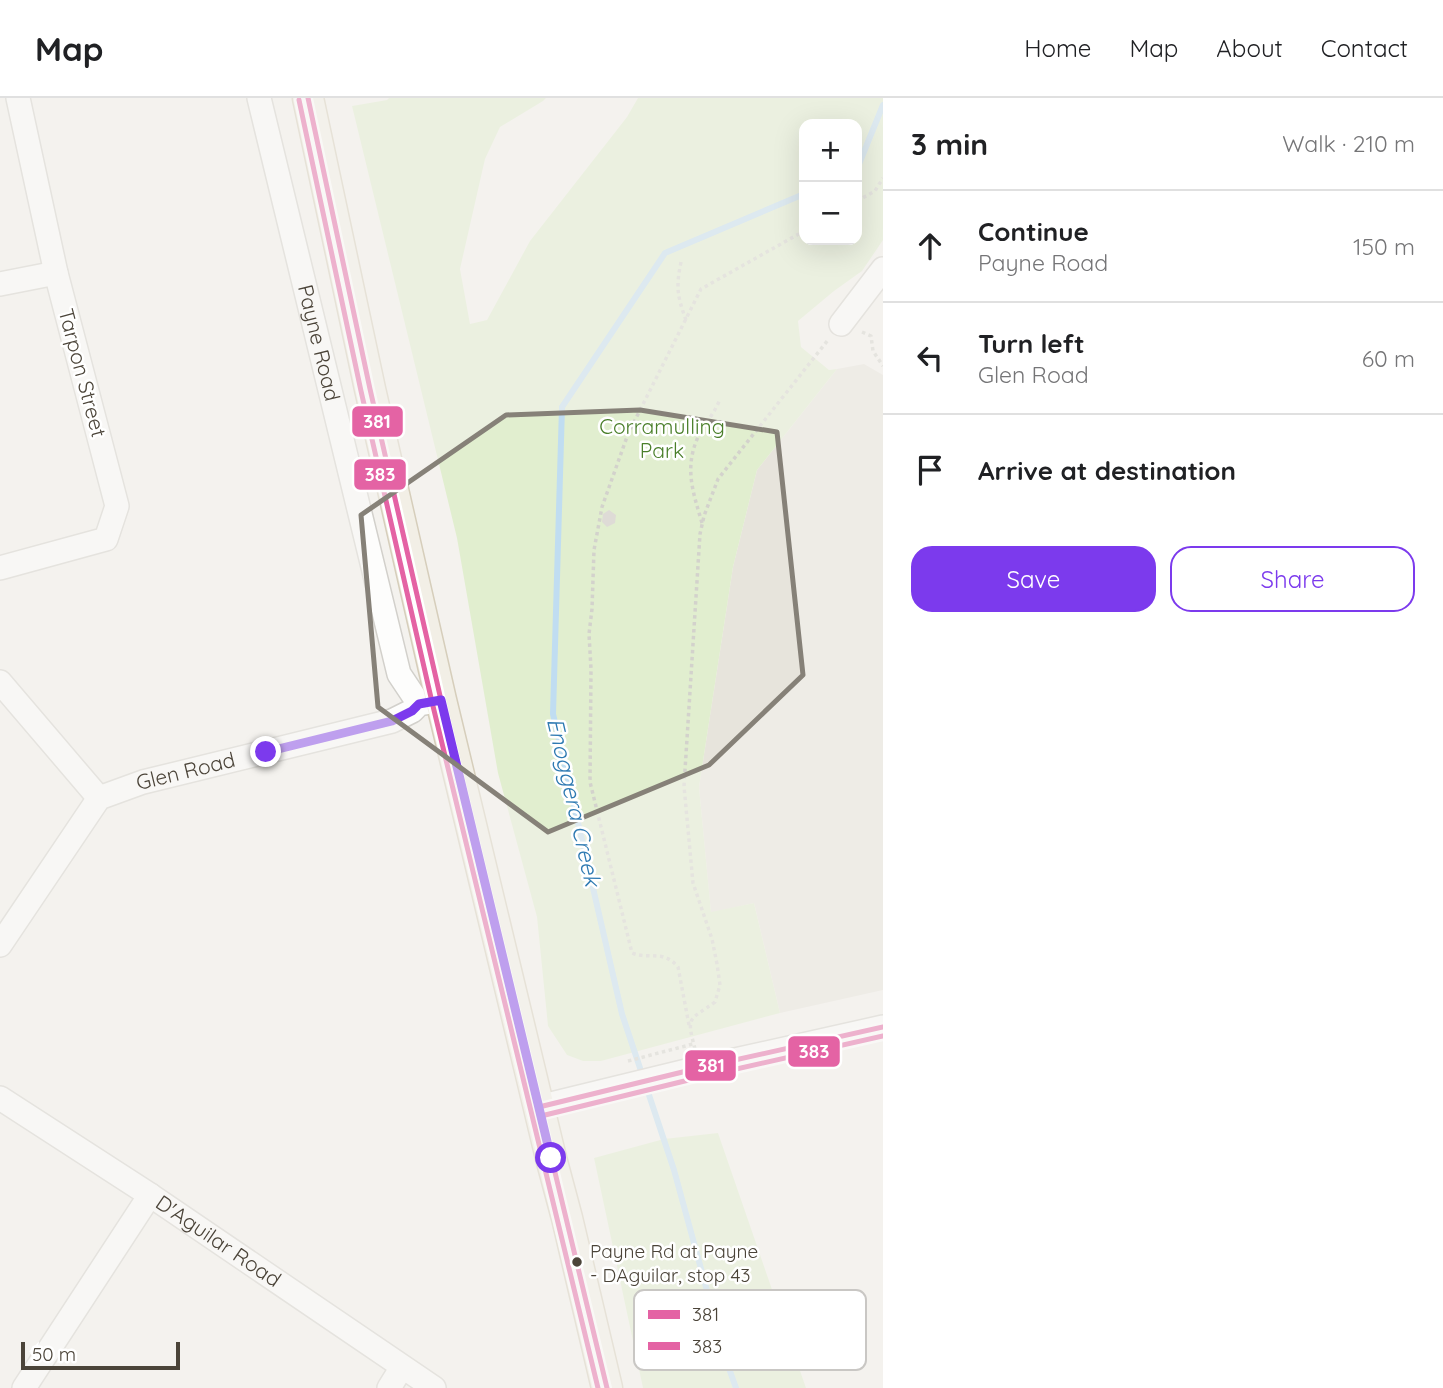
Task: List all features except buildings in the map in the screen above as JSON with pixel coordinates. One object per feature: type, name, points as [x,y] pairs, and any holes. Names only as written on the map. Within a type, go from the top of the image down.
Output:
[{"type":"main road","name":"Payne Road","points":[[308,98],[367,376],[430,702],[539,1107],[607,1388]]},
{"type":"street","name":"Tarpon Street","points":[[0,568],[106,539],[117,506],[56,273],[18,98]]},
{"type":"street","name":"Payne Road","points":[[259,98],[399,674],[430,702]]},
{"type":"street","points":[[841,324],[883,269]]},
{"type":"street","points":[[0,284],[56,273]]},
{"type":"street","points":[[0,682],[99,797],[0,945]]},
{"type":"street","name":"Glen Road","points":[[99,797],[144,782],[392,721],[430,702]]},
{"type":"street","points":[[539,1107],[883,1027]]},
{"type":"street","name":"D'Aguilar Road","points":[[0,1098],[150,1195],[434,1388]]},
{"type":"street","points":[[24,1388],[150,1195]]},
{"type":"street","points":[[388,1388],[402,1367]]},
{"type":"path","points":[[862,198],[875,191],[883,178]]},
{"type":"path","points":[[699,1068],[678,967],[672,960],[662,956],[637,956],[632,953],[590,782],[589,634],[594,550],[602,507],[628,434],[701,289],[799,233]]},
{"type":"path","points":[[681,262],[676,282],[686,320]]},
{"type":"path","points":[[689,1025],[694,1016],[715,1002],[720,985],[712,939],[693,883],[684,786],[702,525],[710,497],[718,479],[841,324],[872,336],[873,351],[883,366]]},
{"type":"path","points":[[702,525],[690,472],[692,455],[699,436],[720,399]]},
{"type":"path","points":[[651,1054],[693,1044]]},
{"type":"highlighted area","points":[[640,410],[777,432],[803,675],[709,765],[548,832],[378,707],[361,515],[506,415]]},
{"type":"shaded area","points":[[864,364],[883,375],[883,990],[780,1013],[754,903],[711,913],[699,787],[733,567],[757,470],[837,369]]},
{"type":"green space","name":"Corramulling Park","points":[[389,98],[546,98],[500,127],[485,159],[460,269],[470,324],[487,320],[530,241],[627,117],[638,98],[883,98],[883,240],[862,271],[798,321],[801,347],[829,370],[837,369],[757,470],[733,567],[699,787],[711,912],[754,903],[780,1013],[601,1061],[583,1061],[567,1055],[548,1026],[537,917],[498,773],[457,538],[352,106]]},
{"type":"green space","points":[[718,1133],[772,1290],[634,1290],[634,1346],[594,1158],[664,1139]]},
{"type":"green space","points":[[639,1370],[800,1370],[806,1388],[643,1388]]},
{"type":"waterway","name":"Enoggera Creek","points":[[862,157],[883,105]]},
{"type":"waterway","name":"Enoggera Creek","points":[[707,1290],[674,1170],[622,1014],[553,714],[562,407],[665,253],[799,196]]},
{"type":"waterway","name":"Enoggera Creek","points":[[730,1370],[736,1388]]},
{"type":"transit line","name":"381","points":[[308,98],[370,389],[441,700],[607,1388]]},
{"type":"transit line","name":"383","points":[[299,100],[361,391],[432,702],[598,1388]]},
{"type":"transit line","name":"381","points":[[539,1107],[883,1027]]},
{"type":"transit line","name":"383","points":[[541,1116],[883,1036]]},
{"type":"place","name":"Payne Rd at Payne - DAguilar, stop 43","points":[[577,1262]]},
{"type":"route","points":[[266,752],[392,721],[412,711],[419,704],[441,700],[551,1158]]}]
